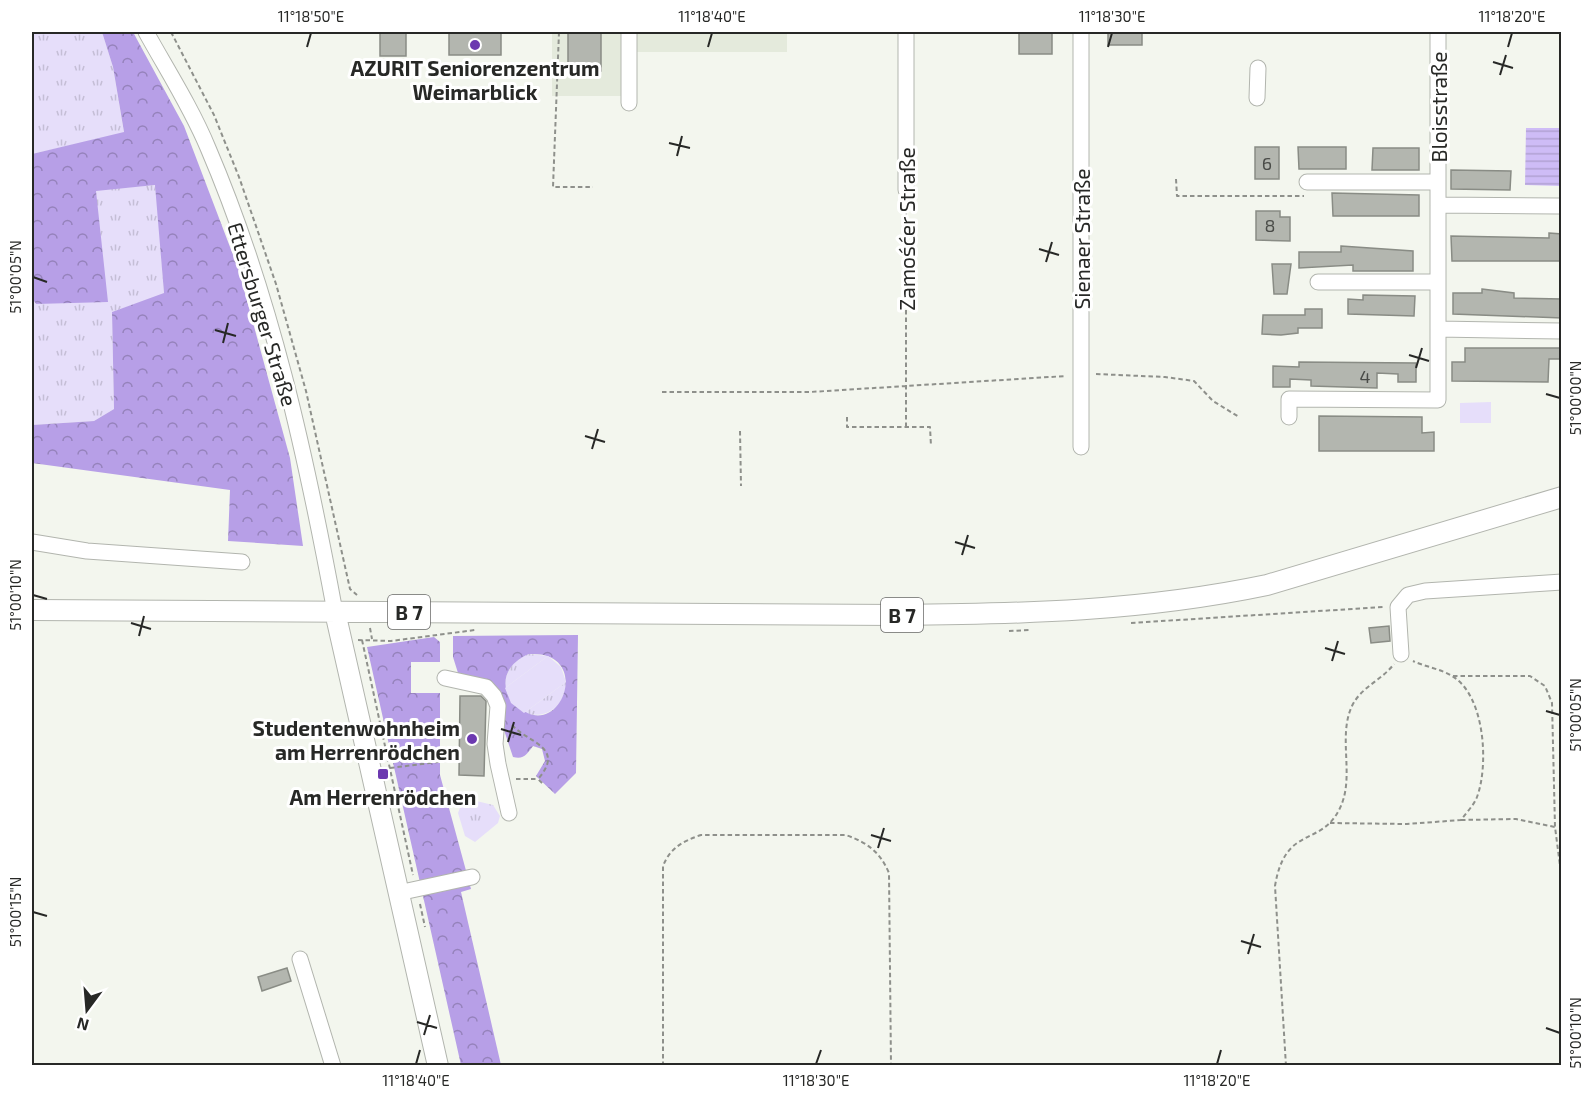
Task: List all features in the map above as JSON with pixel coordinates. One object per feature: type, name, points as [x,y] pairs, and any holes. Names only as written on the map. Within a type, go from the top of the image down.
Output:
[{"type":"main road","name":"B 7","points":[[32,610],[897,615],[1020,614],[1127,608],[1219,595],[1267,585],[1562,497]]},
{"type":"main road","points":[[335,612],[407,891],[438,1065]]},
{"type":"street","name":"Ettersburger Straße","points":[[146,32],[208,147],[264,306],[285,380],[335,612]]},
{"type":"street","points":[[628,32],[629,103]]},
{"type":"street","name":"Zamośćer Straße","points":[[906,32],[906,190]]},
{"type":"street","name":"Sienaer Straße","points":[[1081,32],[1081,447]]},
{"type":"street","name":"Bloisstraße","points":[[1289,417],[1289,399],[1438,400],[1438,32]]},
{"type":"street","points":[[1257,98],[1258,68]]},
{"type":"street","name":"Bloisstraße","points":[[1307,182],[1438,182]]},
{"type":"street","points":[[1438,205],[1559,206]]},
{"type":"street","points":[[1318,282],[1438,282]]},
{"type":"street","points":[[1438,330],[1562,331]]},
{"type":"street","points":[[32,542],[87,550],[242,562]]},
{"type":"street","points":[[1401,654],[1398,607],[1408,595],[1425,591],[1562,582]]},
{"type":"street","points":[[445,678],[486,687],[494,696],[498,706],[495,744],[509,813]]},
{"type":"street","points":[[407,891],[472,877]]},
{"type":"street","points":[[300,959],[332,1065]]},
{"type":"path","points":[[559,32],[553,187],[593,187]]},
{"type":"path","points":[[1176,179],[1177,196],[1307,196],[1307,182]]},
{"type":"path","name":"Zamośćer Straße","points":[[906,190],[906,427]]},
{"type":"path","points":[[662,393],[810,392],[1081,375],[1165,377],[1194,381],[1213,401],[1239,417]]},
{"type":"path","points":[[847,417],[847,428],[930,428],[931,446]]},
{"type":"path","points":[[740,432],[741,486]]},
{"type":"path","points":[[347,578],[350,589],[357,596]]},
{"type":"path","points":[[444,633],[444,638]]},
{"type":"path","points":[[342,643],[372,639]]},
{"type":"path","points":[[362,640],[390,768],[407,891],[426,933]]},
{"type":"path","points":[[1286,1065],[1275,886],[1278,867],[1287,851],[1299,840],[1330,823],[1340,809],[1345,794],[1347,723],[1353,705],[1365,689],[1389,671],[1401,654],[1426,667],[1453,676],[1530,675],[1545,686],[1552,703],[1555,827],[1562,881]]},
{"type":"path","points":[[1453,676],[1472,698],[1480,724],[1483,774],[1476,799],[1461,820]]},
{"type":"path","points":[[498,706],[518,731],[543,747],[548,763],[538,779]]},
{"type":"path","points":[[390,768],[446,761]]},
{"type":"path","points":[[501,778],[538,779],[544,785]]},
{"type":"path","points":[[1330,823],[1407,824],[1516,819],[1555,827]]},
{"type":"path","points":[[663,1065],[663,866],[668,854],[684,841],[701,835],[846,835],[866,843],[882,857],[889,873],[891,1065]]},
{"type":"shaded area","points":[[552,32],[787,32],[787,52],[627,52],[626,96],[552,96]]},
{"type":"shaded area","points":[[1526,128],[1561,128],[1561,186],[1525,185]]},
{"type":"green space","points":[[32,32],[102,32],[113,67],[124,133],[32,154]]},
{"type":"green space","points":[[102,32],[133,32],[184,126],[238,268],[290,458],[303,546],[228,541],[230,490],[32,463],[32,425],[94,421],[114,409],[112,312],[164,293],[155,185],[96,191],[108,302],[36,304],[32,298],[32,154],[124,132],[113,67]]},
{"type":"green space","points":[[156,185],[164,294],[112,312],[114,409],[94,421],[32,425],[32,298],[36,304],[96,190]]},
{"type":"green space","points":[[1491,402],[1491,423],[1460,423],[1460,403]]},
{"type":"green space","points":[[578,635],[576,773],[555,794],[536,776],[545,761],[542,749],[533,746],[523,757],[513,757],[504,730],[503,707],[458,673],[453,657],[453,636]],"holes":[[[529,654],[549,657],[561,666],[566,680],[564,694],[556,706],[545,714],[531,714],[515,704],[509,697],[505,683],[507,676],[515,663]]]},
{"type":"green space","points":[[434,637],[440,642],[440,662],[411,662],[411,693],[440,693],[440,775],[471,889],[461,892],[501,1065],[461,1065],[367,647]]},
{"type":"green space","points":[[529,654],[548,656],[505,688],[508,671],[518,659]]},
{"type":"green space","points":[[548,656],[561,667],[566,682],[524,713],[511,703],[505,688]]},
{"type":"green space","points":[[566,682],[562,698],[553,709],[540,714],[524,713]]},
{"type":"green space","points":[[468,799],[493,805],[500,816],[498,823],[475,842],[465,836],[458,813],[463,800]]},
{"type":"building","name":"AZURIT Seniorenzentrum Weimarblick","points":[[380,32],[406,32],[406,56],[380,56]]},
{"type":"building","name":"AZURIT Seniorenzentrum Weimarblick","points":[[449,32],[501,32],[501,55],[449,55]]},
{"type":"building","points":[[568,32],[601,32],[601,71],[568,71]]},
{"type":"building","points":[[1019,32],[1052,32],[1052,54],[1019,54]]},
{"type":"building","points":[[1108,32],[1142,32],[1142,45],[1108,45]]},
{"type":"building","points":[[1255,147],[1279,147],[1279,179],[1255,179]]},
{"type":"building","points":[[1298,147],[1346,147],[1346,169],[1299,169]]},
{"type":"building","points":[[1373,148],[1419,148],[1419,170],[1372,170]]},
{"type":"building","points":[[1451,170],[1511,171],[1510,190],[1451,189]]},
{"type":"building","points":[[1332,193],[1419,195],[1419,216],[1333,216]]},
{"type":"building","points":[[1256,211],[1280,211],[1280,217],[1290,217],[1290,241],[1256,240]]},
{"type":"building","points":[[1549,233],[1562,234],[1562,261],[1452,261],[1451,236],[1549,238]]},
{"type":"building","points":[[1341,246],[1413,251],[1413,271],[1353,271],[1353,265],[1299,268],[1299,252],[1341,252]]},
{"type":"building","points":[[1272,264],[1291,264],[1287,294],[1274,294]]},
{"type":"building","points":[[1482,289],[1514,293],[1514,298],[1562,299],[1562,318],[1453,314],[1453,293],[1482,293]]},
{"type":"building","points":[[1363,295],[1415,296],[1414,316],[1348,314],[1348,299],[1363,300]]},
{"type":"building","points":[[1305,309],[1322,309],[1322,328],[1298,328],[1298,333],[1281,335],[1262,334],[1263,315],[1305,315]]},
{"type":"building","points":[[1465,348],[1562,348],[1562,359],[1549,359],[1548,382],[1452,381],[1452,362],[1465,362]]},
{"type":"building","points":[[1299,362],[1416,363],[1416,382],[1398,382],[1398,374],[1377,373],[1377,388],[1311,386],[1311,380],[1290,379],[1290,387],[1273,387],[1273,366],[1299,367]]},
{"type":"building","points":[[1319,416],[1422,417],[1422,433],[1434,432],[1434,451],[1319,451]]},
{"type":"building","points":[[1389,626],[1390,641],[1371,643],[1369,628]]},
{"type":"building","name":"Studentenwohnheim am Herrenrödchen","points":[[460,696],[481,696],[486,701],[484,776],[459,775]]},
{"type":"building","points":[[287,968],[291,981],[262,991],[258,977]]},
{"type":"place","name":"AZURIT Seniorenzentrum Weimarblick","points":[[475,45]]},
{"type":"place","name":"Studentenwohnheim am Herrenrödchen","points":[[472,739]]},
{"type":"place","name":"Am Herrenrödchen","points":[[383,774]]}]
